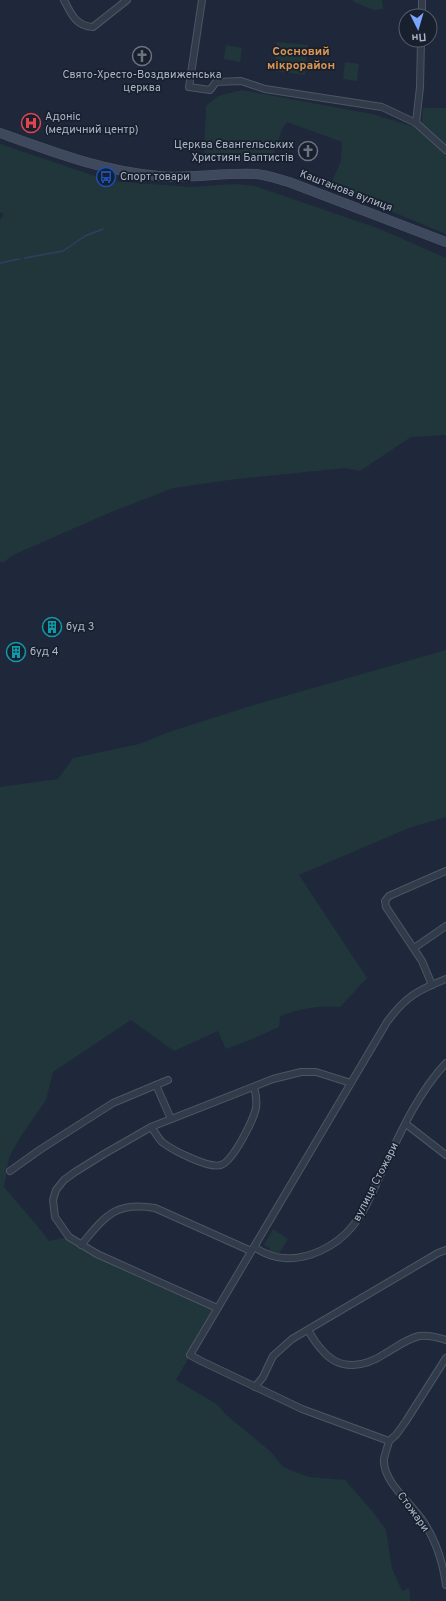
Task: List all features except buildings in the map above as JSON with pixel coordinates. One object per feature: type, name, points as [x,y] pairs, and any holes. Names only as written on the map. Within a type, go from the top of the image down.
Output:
[{"type":"main road","name":"Каштанова вулиця","points":[[0,133],[110,168],[146,175],[175,176],[252,174],[272,177],[289,182],[446,242]]},
{"type":"street","points":[[64,0],[71,15],[82,26],[93,27],[127,0]]},
{"type":"street","points":[[202,0],[189,87],[210,90],[216,82],[241,82],[265,89],[382,107],[416,123],[446,150]]},
{"type":"street","points":[[416,123],[420,87],[421,48]]},
{"type":"street","points":[[432,985],[422,962],[386,907],[385,901],[389,896],[446,871]]},
{"type":"street","points":[[414,948],[446,926]]},
{"type":"street","points":[[446,979],[407,998],[395,1011],[350,1083],[190,1355],[302,1409],[389,1441],[396,1435],[406,1421],[446,1358]]},
{"type":"street","name":"вулиця Стожари","points":[[81,1245],[107,1215],[118,1209],[129,1206],[143,1206],[154,1208],[252,1249],[274,1256],[295,1258],[318,1252],[340,1239],[352,1228],[365,1208],[424,1090],[446,1063]]},
{"type":"street","points":[[217,1308],[149,1278],[81,1245],[69,1237],[56,1217],[53,1200],[56,1190],[64,1180],[75,1172],[151,1127],[254,1087],[287,1075],[308,1072],[326,1074],[350,1083]]},
{"type":"street","points":[[10,1172],[41,1149],[113,1103],[168,1080]]},
{"type":"street","points":[[156,1085],[170,1119]]},
{"type":"street","points":[[151,1127],[162,1141],[173,1150],[214,1166],[220,1166],[231,1159],[256,1109],[254,1087]]},
{"type":"street","points":[[406,1124],[446,1155]]},
{"type":"street","points":[[255,1387],[263,1377],[273,1356],[292,1339],[438,1253],[446,1250]]},
{"type":"street","points":[[308,1330],[328,1357],[351,1365],[369,1363],[406,1341],[418,1336],[446,1340]]},
{"type":"street","name":"Стожари","points":[[389,1441],[384,1458],[384,1466],[387,1475],[429,1531],[441,1562],[446,1585]]},
{"type":"green space","points":[[353,0],[382,0],[383,9],[374,10],[354,2]]},
{"type":"green space","points":[[277,42],[308,45],[305,75],[274,71]]},
{"type":"green space","points":[[226,45],[242,48],[240,62],[224,59]]},
{"type":"green space","points":[[345,62],[359,64],[357,81],[343,79]]},
{"type":"green space","points":[[242,90],[372,114],[421,129],[423,108],[446,108],[446,234],[330,186],[341,161],[342,142],[287,122],[282,129],[271,163],[258,159],[239,163],[204,154],[206,106],[218,96]]},
{"type":"green space","points":[[0,144],[110,181],[190,187],[234,184],[255,186],[380,229],[446,258],[446,435],[411,437],[360,471],[345,468],[236,479],[173,488],[109,513],[13,555],[4,562],[0,562],[0,220],[4,214],[0,212]]},
{"type":"green space","points":[[446,650],[446,817],[409,828],[299,875],[367,978],[340,1007],[309,1008],[280,1016],[279,1027],[226,1049],[218,1031],[174,1051],[131,1020],[53,1072],[46,1100],[19,1139],[9,1158],[4,1187],[49,1241],[69,1237],[81,1245],[217,1308],[176,1380],[218,1405],[225,1414],[271,1452],[283,1467],[309,1477],[345,1480],[373,1512],[386,1530],[392,1568],[402,1591],[409,1588],[410,1601],[0,1601],[0,787],[58,779],[73,758],[139,744],[172,731],[257,704]]},
{"type":"green space","points":[[273,1229],[288,1239],[279,1254],[268,1252],[270,1248],[264,1245]]},
{"type":"waterway","points":[[25,258],[63,251],[85,236],[103,229]]},
{"type":"waterway","points":[[0,263],[19,259]]},
{"type":"place","name":"Свято-Хресто-Воздвиженська церква","points":[[142,56]]},
{"type":"place","name":"Адоніс (медичний центр)","points":[[31,123]]},
{"type":"place","name":"Церква Євангельських Християн Баптистів","points":[[308,151]]},
{"type":"place","name":"Спорт товари","points":[[106,177]]},
{"type":"place","name":"буд 3","points":[[52,627]]},
{"type":"place","name":"буд 4","points":[[16,652]]},
{"type":"district","name":"Сосновий мікрорайон","points":[[301,59]]}]
